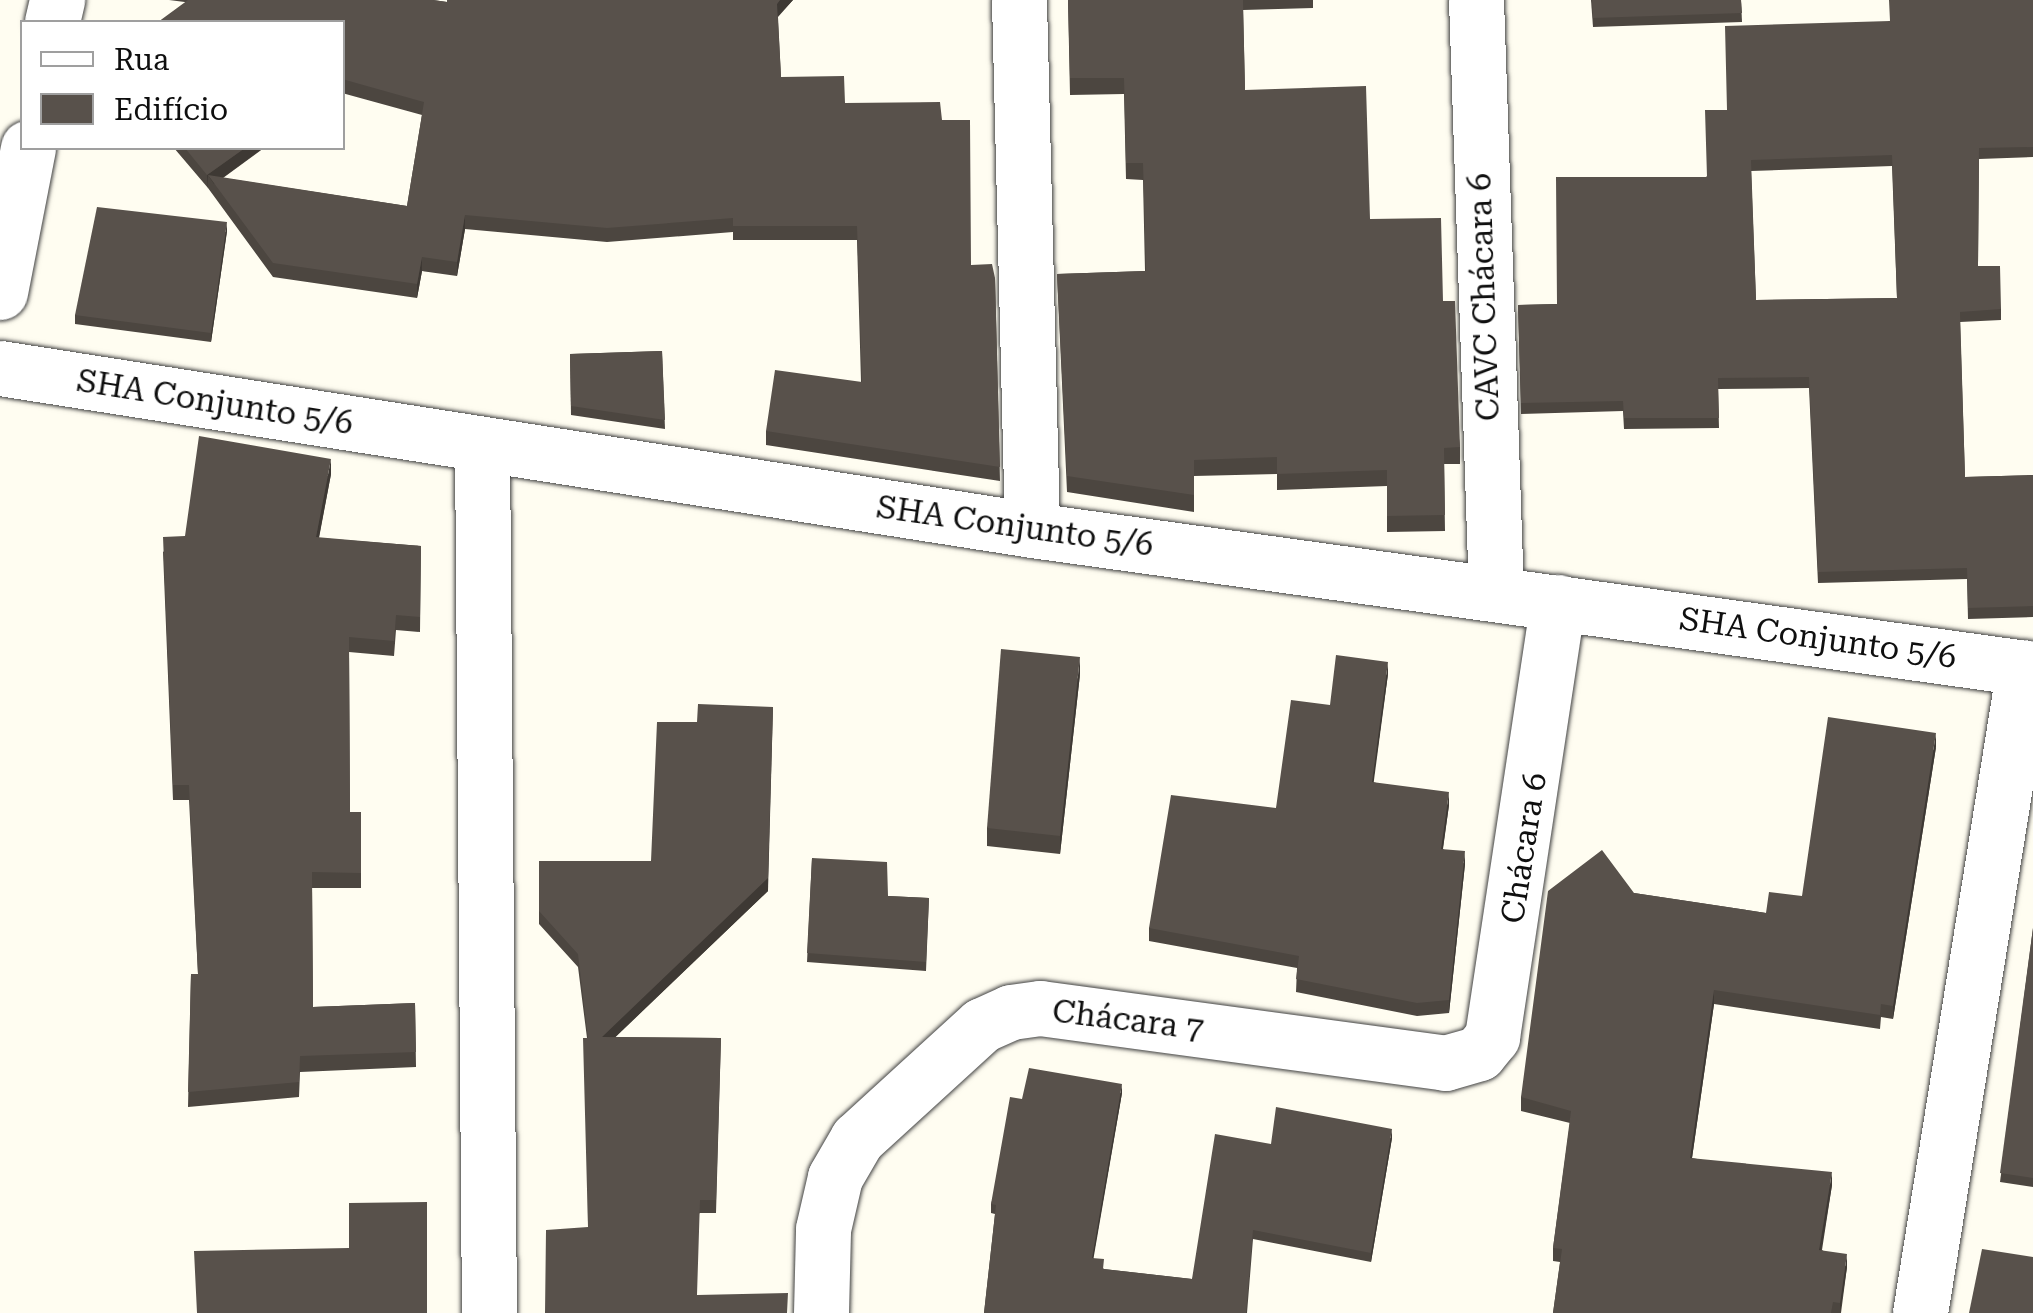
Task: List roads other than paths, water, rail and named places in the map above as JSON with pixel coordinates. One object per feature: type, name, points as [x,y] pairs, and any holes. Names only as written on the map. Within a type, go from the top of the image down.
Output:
[{"type":"street","points":[[1019,0],[1032,530]]},
{"type":"street","name":"CAVC Chácara 6","points":[[1476,0],[1496,593]]},
{"type":"street","points":[[0,292],[28,150]]},
{"type":"street","name":"SHA Conjunto 5/6","points":[[0,368],[1032,530],[2028,668]]},
{"type":"street","points":[[482,445],[489,1313]]},
{"type":"street","name":"Chácara 6","points":[[1445,1063],[1480,1053],[1492,1037],[1544,728],[1558,602]]},
{"type":"street","points":[[1920,1313],[2028,668]]},
{"type":"street","name":"Chácara 7","points":[[821,1313],[823,1229],[834,1177],[857,1138],[982,1025],[1010,1012],[1040,1008],[1445,1063]]}]
